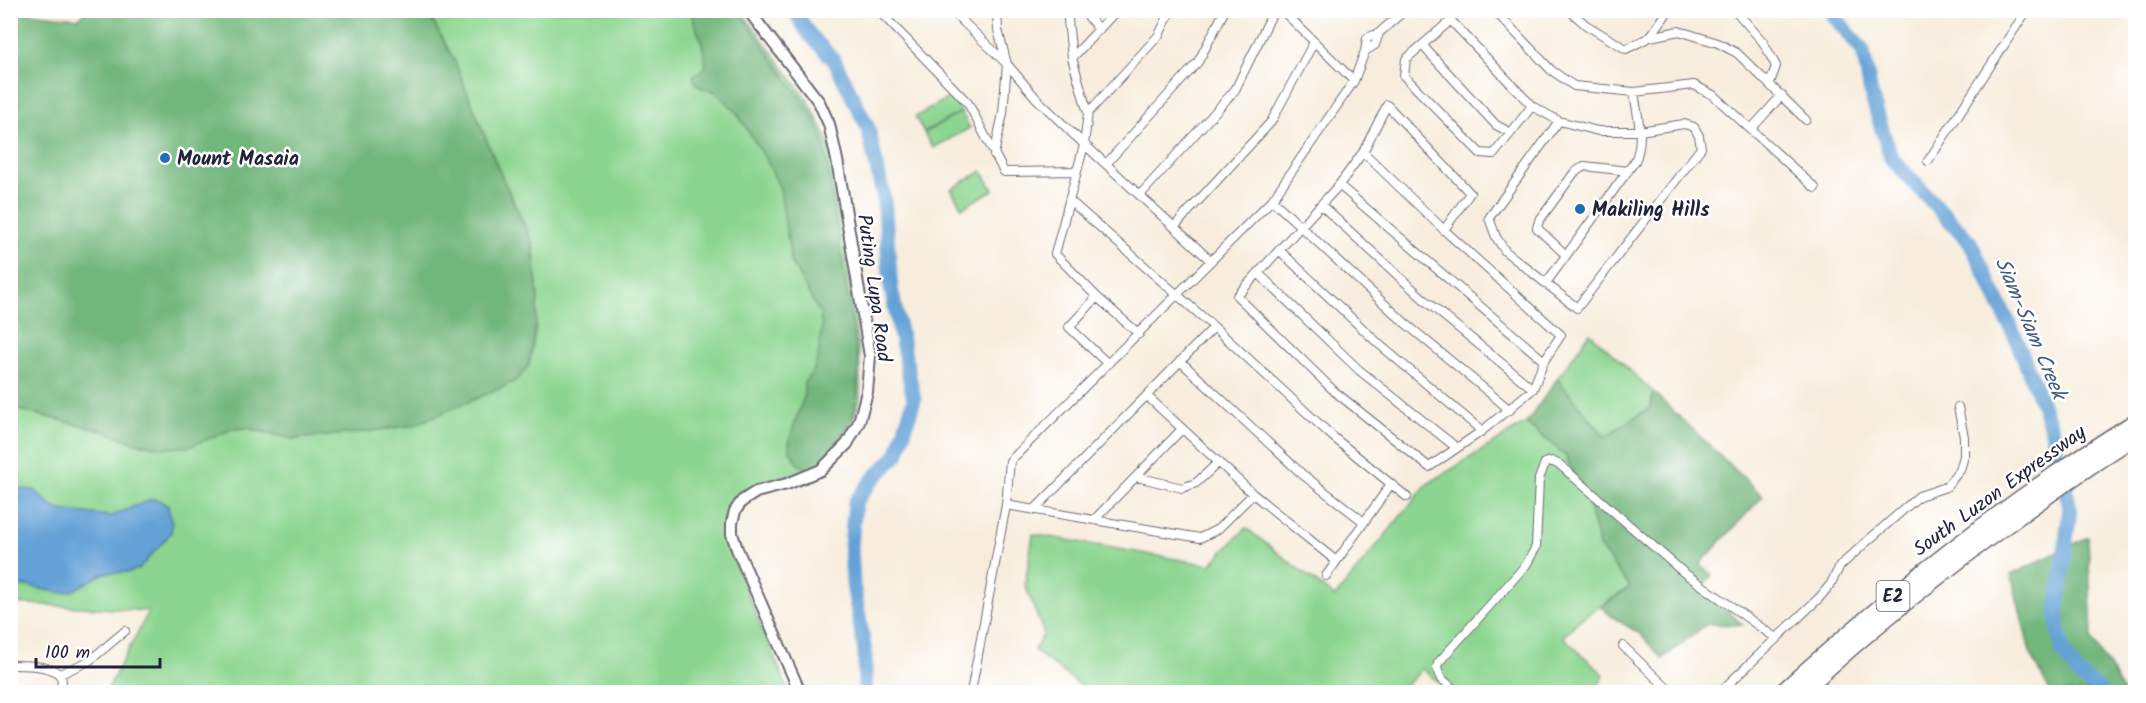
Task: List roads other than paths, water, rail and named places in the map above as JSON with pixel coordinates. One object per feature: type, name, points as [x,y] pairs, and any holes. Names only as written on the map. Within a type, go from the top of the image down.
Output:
[{"type":"highway","name":"South Luzon Expressway","points":[[1802,693],[1830,666],[1912,598],[2014,520],[2136,421]]},
{"type":"highway","name":"South Luzon Expressway","points":[[1782,693],[1895,594],[2008,505],[2093,456],[2136,436]]},
{"type":"street","name":"Puting Lupa Road","points":[[748,10],[819,102],[829,124],[870,356],[867,392],[859,422],[847,444],[821,470],[787,484],[756,492],[742,501],[735,511],[732,523],[732,534],[737,549],[800,693]]},
{"type":"street","points":[[878,10],[968,103],[1004,172],[1077,171]]},
{"type":"street","points":[[951,10],[1007,64],[1036,98],[1084,145],[1211,261]]},
{"type":"street","points":[[994,155],[1003,113],[1007,64],[998,30],[997,10]]},
{"type":"street","points":[[1067,10],[1072,58],[1088,113],[1084,145],[1055,254],[1097,297],[1139,334]]},
{"type":"street","points":[[1083,10],[1099,30]]},
{"type":"street","points":[[1072,58],[1117,10]]},
{"type":"street","points":[[1088,113],[1159,35],[1171,10]]},
{"type":"street","points":[[1106,164],[1198,62],[1225,10]]},
{"type":"street","points":[[1140,195],[1235,90],[1274,10]]},
{"type":"street","points":[[1282,10],[1354,81]]},
{"type":"street","points":[[971,693],[1006,505],[1010,461],[1272,200],[1354,81],[1365,51],[1366,38],[1379,33],[1405,10]]},
{"type":"street","points":[[1441,10],[1532,106],[1559,121],[1598,131],[1640,131],[1684,124],[1694,128],[1699,136],[1701,147],[1577,308],[1505,251],[1496,237],[1490,218],[1559,121]]},
{"type":"street","points":[[1494,10],[1551,70],[1574,86],[1634,93],[1694,85],[1713,94],[1815,188]]},
{"type":"street","points":[[1569,10],[1586,25],[1626,49],[1650,37],[1679,31],[1718,43],[1737,53],[1806,120]]},
{"type":"street","points":[[1650,37],[1669,10]]},
{"type":"street","points":[[1735,10],[1763,42],[1776,66],[1770,83]]},
{"type":"street","points":[[1928,161],[2027,10]]},
{"type":"street","points":[[1450,21],[1406,59],[1404,76],[1480,153],[1494,154],[1532,106]]},
{"type":"street","points":[[1174,227],[1271,122],[1314,42]]},
{"type":"street","points":[[1422,45],[1496,125],[1510,133]]},
{"type":"street","points":[[1546,283],[1628,171],[1640,150],[1640,131],[1634,93]]},
{"type":"street","points":[[1752,128],[1782,95]]},
{"type":"street","points":[[1363,152],[1444,230],[1561,335],[1544,361],[1533,389],[1510,410],[1430,467],[1334,391],[1237,296],[1340,185],[1363,152],[1387,105],[1470,193],[1444,230]]},
{"type":"street","points":[[1566,255],[1537,228],[1539,221],[1574,173],[1584,166],[1628,171]]},
{"type":"street","points":[[1340,185],[1544,361]]},
{"type":"street","points":[[1069,200],[1214,327],[1332,436],[1407,497]]},
{"type":"street","points":[[1272,200],[1405,323],[1510,410]]},
{"type":"street","points":[[1321,205],[1428,303],[1533,389]]},
{"type":"street","points":[[1279,250],[1380,345],[1482,431]]},
{"type":"street","points":[[1258,273],[1359,370],[1457,448]]},
{"type":"street","points":[[1097,297],[1069,327],[1108,364]]},
{"type":"street","points":[[1034,510],[1214,327]]},
{"type":"street","points":[[1180,361],[1302,474],[1364,522]]},
{"type":"street","points":[[1147,396],[1253,494],[1335,560]]},
{"type":"street","points":[[1720,693],[1820,598],[1840,566],[1863,545],[1919,495],[1946,488],[1960,470],[1964,456],[1964,437],[1958,407]]},
{"type":"street","points":[[1094,520],[1182,429]]},
{"type":"street","points":[[1457,693],[1442,679],[1437,668],[1438,663],[1526,565],[1532,555],[1536,547],[1539,479],[1545,463],[1551,461],[1560,465],[1683,572],[1777,639]]},
{"type":"street","points":[[1137,477],[1182,488],[1196,483],[1219,462]]},
{"type":"street","points":[[1326,576],[1335,560],[1391,484]]},
{"type":"street","points":[[1006,505],[1200,538],[1218,529],[1253,494]]},
{"type":"street","points":[[60,674],[89,661],[125,630]]},
{"type":"street","points":[[1623,646],[1671,693]]},
{"type":"street","points":[[10,665],[36,666],[55,670],[60,674],[63,684],[54,693]]},
{"type":"water","points":[[11,488],[34,490],[53,507],[60,510],[111,516],[152,499],[161,501],[168,506],[172,525],[171,533],[139,569],[129,572],[104,573],[72,591],[60,593],[28,586],[11,587]]},
{"type":"waterway","points":[[794,10],[809,34],[834,60],[868,128],[884,199],[891,288],[914,400],[897,455],[873,479],[855,502],[851,546],[853,584],[865,652],[865,692]]},
{"type":"waterway","name":"Siam-Siam Creek","points":[[1829,10],[1863,51],[1871,94],[1891,158],[1970,242],[2014,334],[2051,427],[2070,508],[2057,616],[2062,650],[2077,673],[2101,692]]},
{"type":"place","name":"Mount Masaia","points":[[165,158]]},
{"type":"place","name":"Makiling Hills","points":[[1580,209]]}]
